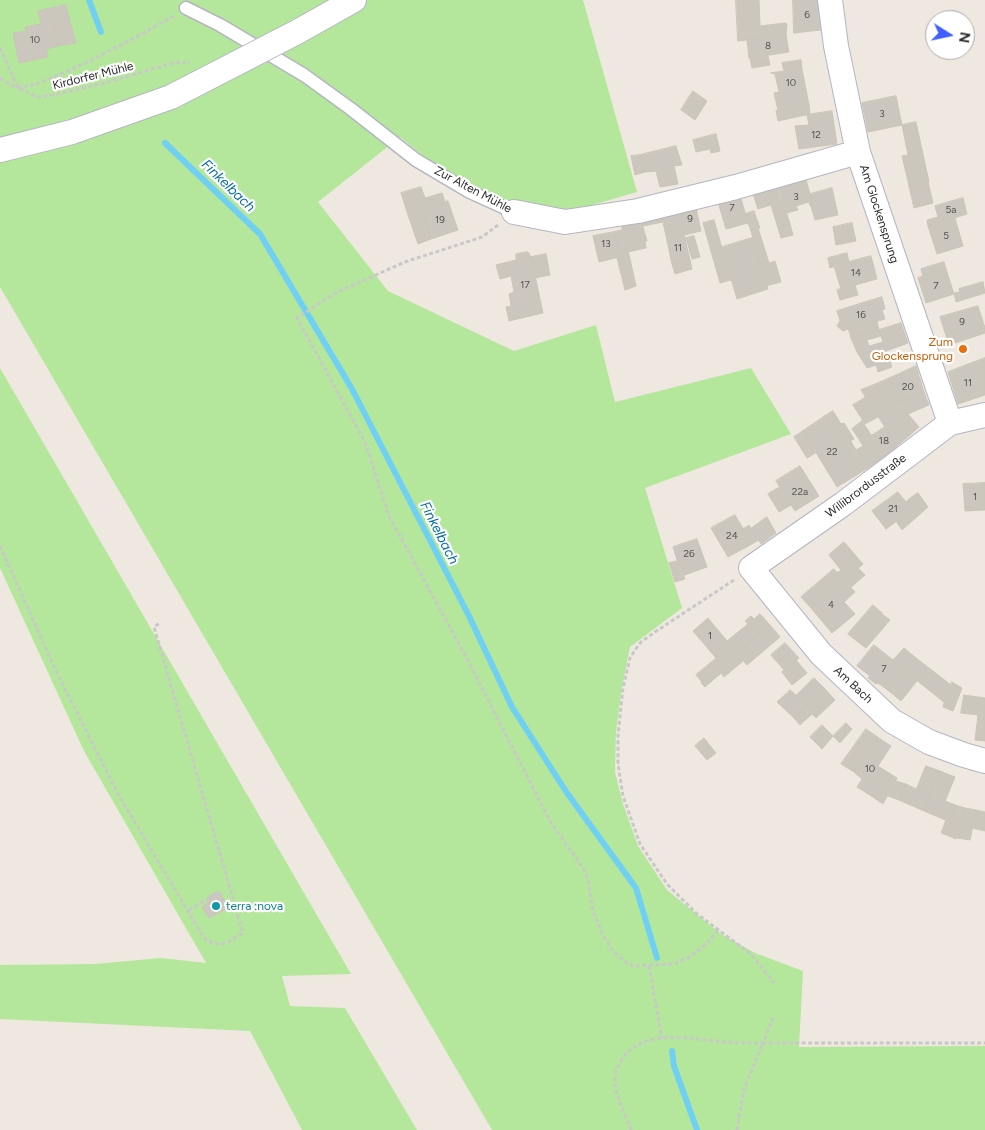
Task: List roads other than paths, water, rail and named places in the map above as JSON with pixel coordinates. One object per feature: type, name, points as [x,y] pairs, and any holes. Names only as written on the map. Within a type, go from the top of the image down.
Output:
[{"type":"street","points":[[0,150],[81,128],[172,97],[354,0]]},
{"type":"street","name":"Am Glockensprung","points":[[830,0],[836,46],[858,152],[950,423]]},
{"type":"street","name":"Zur Alten Mühle","points":[[514,212],[565,222],[638,211],[736,187],[858,152]]},
{"type":"street","name":"Willibrordusstraße","points":[[751,568],[843,504],[950,423],[985,415]]},
{"type":"street","name":"Am Bach","points":[[751,568],[821,654],[892,721],[929,742],[985,761]]},
{"type":"lane","name":"Zur Alten Mühle","points":[[186,8],[220,25],[304,75],[416,160],[470,192],[514,212]]},
{"type":"waterway","name":"Finkelbach","points":[[89,0],[101,32]]},
{"type":"waterway","name":"Finkelbach","points":[[165,143],[260,234],[352,389],[469,616],[512,707],[567,793],[636,888],[657,958]]},
{"type":"waterway","name":"Finkelbach","points":[[672,1051],[674,1066],[697,1130]]},
{"type":"place","name":"Zum Glockensprung","points":[[963,349]]},
{"type":"place","name":"terra :nova","points":[[216,906]]}]
